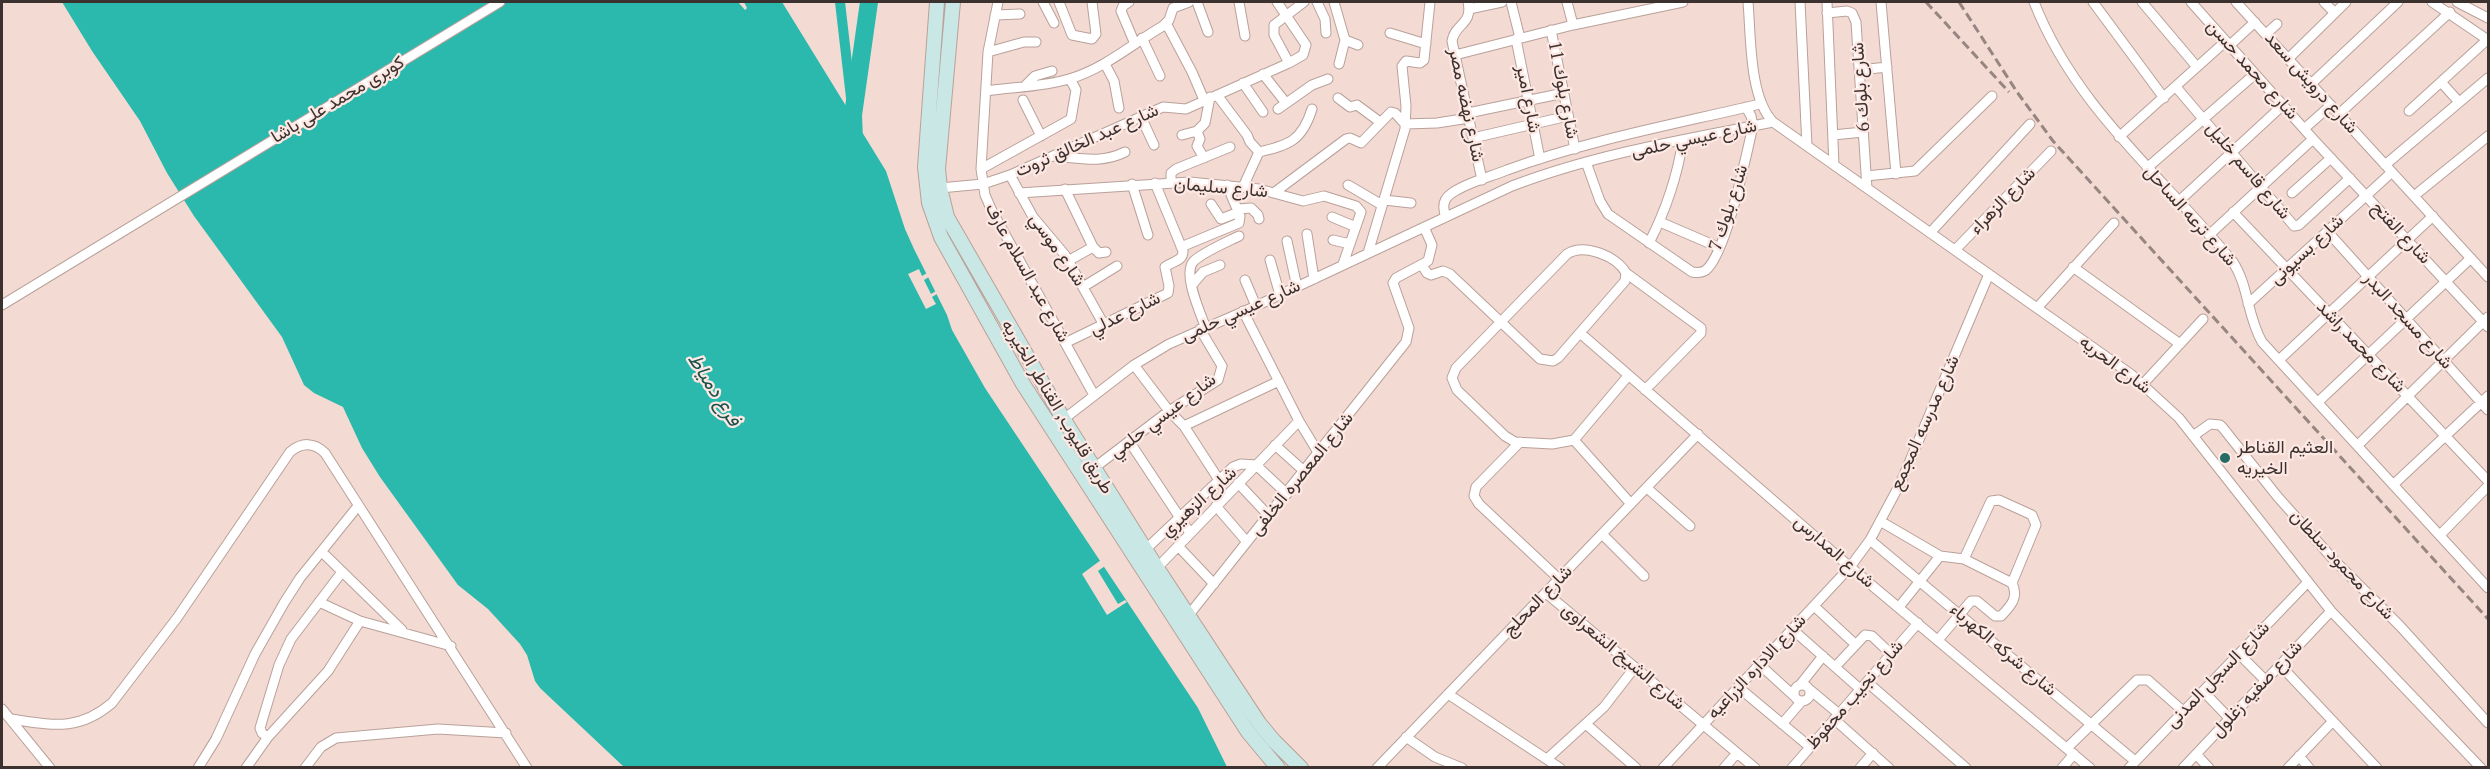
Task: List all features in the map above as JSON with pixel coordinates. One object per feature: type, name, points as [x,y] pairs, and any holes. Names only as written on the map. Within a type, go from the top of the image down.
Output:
[{"type":"main road","name":"طريق قليوب, القناطر الخيريه","points":[[938,2],[925,149],[929,203],[941,237],[1023,384],[1051,429],[1248,732],[1278,768]]},
{"type":"main road","name":"طريق قليوب, القناطر الخيريه","points":[[952,2],[938,151],[940,188],[953,231],[1064,420],[1156,568],[1259,723],[1301,768]]},
{"type":"street","name":"كوبرى محمد على باشا","points":[[2,305],[500,2]]},
{"type":"street","name":"شارع عبد السلام عارف","points":[[998,2],[988,52],[982,184],[992,211],[1094,395]]},
{"type":"street","points":[[1043,2],[1054,23]]},
{"type":"street","points":[[1059,2],[1072,35],[1092,39],[1096,34],[1092,2]]},
{"type":"street","points":[[1130,2],[1123,6],[1121,11],[1160,76]]},
{"type":"street","points":[[986,91],[1070,79],[1106,64],[1166,23],[1173,8],[1189,2]]},
{"type":"street","points":[[1197,2],[1208,32]]},
{"type":"street","points":[[1239,2],[1245,36]]},
{"type":"street","points":[[1278,2],[1287,13],[1307,49],[1303,55],[1289,63],[1273,30],[1277,20],[1287,13],[1304,2]]},
{"type":"street","points":[[1317,2],[1325,19],[1326,33]]},
{"type":"street","points":[[1334,2],[1345,40],[1339,64]]},
{"type":"street","points":[[1368,253],[1406,124],[1402,66],[1406,61],[1422,62],[1425,57],[1430,2]]},
{"type":"street","points":[[1469,5],[1502,2]]},
{"type":"street","name":"شارع امير","points":[[1511,2],[1540,159]]},
{"type":"street","points":[[1567,2],[1573,25]]},
{"type":"street","points":[[1624,2],[1627,13]]},
{"type":"street","points":[[1455,55],[1551,30],[1678,2]]},
{"type":"street","name":"شارع الحريه","points":[[1748,2],[1757,94],[1760,104],[1773,122],[2143,384],[2163,402],[2193,436],[2307,583],[2481,768]]},
{"type":"street","points":[[1800,2],[1807,146]]},
{"type":"street","points":[[1827,2],[1834,165]]},
{"type":"street","points":[[1881,2],[1896,174]]},
{"type":"street","name":"شارع ترعه الساحل","points":[[2034,2],[2053,44],[2072,77],[2119,137],[2239,271],[2257,333],[2279,360],[2440,535],[2486,581]]},
{"type":"street","points":[[2093,2],[2163,98]]},
{"type":"street","points":[[2142,2],[2197,67]]},
{"type":"street","name":"شارع محمد حسن","points":[[2191,2],[2313,139]]},
{"type":"street","name":"شارع درويش سعد","points":[[2236,2],[2488,277]]},
{"type":"street","points":[[2324,2],[2335,13]]},
{"type":"street","points":[[2288,59],[2346,2]]},
{"type":"street","points":[[2311,84],[2398,2]]},
{"type":"street","points":[[2409,111],[2488,39],[2432,2]]},
{"type":"street","points":[[2457,2],[2488,18]]},
{"type":"street","name":"شارع نهضه مصر","points":[[1469,5],[1467,20],[1453,36],[1482,180]]},
{"type":"street","name":"شارع بلوك 6","points":[[1827,13],[1847,11],[1855,16],[1867,188]]},
{"type":"street","points":[[2339,114],[2450,12]]},
{"type":"street","points":[[994,15],[1020,14]]},
{"type":"street","points":[[2119,137],[2197,67],[2255,22]]},
{"type":"street","points":[[1166,23],[1192,72],[1210,98],[1247,135],[1259,152]]},
{"type":"street","points":[[2266,34],[2277,24]]},
{"type":"street","name":"شارع بلوك 11","points":[[1551,30],[1575,149]]},
{"type":"street","points":[[1390,33],[1426,44]]},
{"type":"street","points":[[1345,40],[1358,45]]},
{"type":"street","points":[[988,52],[1024,42],[1036,42]]},
{"type":"street","name":"شارع عبد الخالق ثروت","points":[[940,188],[982,184],[1010,175],[1163,106],[1181,110],[1289,63]]},
{"type":"street","points":[[1106,64],[1113,81],[1119,108]]},
{"type":"street","points":[[1860,70],[1887,67]]},
{"type":"street","points":[[1026,85],[1035,76],[1052,71]]},
{"type":"street","points":[[1263,74],[1282,106],[1312,85],[1328,79]]},
{"type":"street","points":[[2147,168],[2255,74]]},
{"type":"street","name":"شارع بسيونى","points":[[2248,304],[2366,195],[2389,168],[2459,102],[2488,78]]},
{"type":"street","points":[[981,169],[1071,119],[1076,90],[1070,79]]},
{"type":"street","points":[[2441,82],[2459,102]]},
{"type":"street","points":[[1243,83],[1263,112]]},
{"type":"street","name":"شارع قاسم خليل","points":[[2176,87],[2293,225],[2297,226],[2350,178]]},
{"type":"street","points":[[1275,192],[1346,139],[1350,138],[1361,143],[1380,122],[1393,112],[1406,124],[1437,123],[1564,93]]},
{"type":"street","points":[[1866,176],[1911,172],[1918,169],[1992,96]]},
{"type":"street","points":[[1182,135],[1197,131],[1205,123],[1210,98]]},
{"type":"street","points":[[1338,99],[1350,107],[1357,105],[1380,122]]},
{"type":"street","points":[[1023,100],[1041,136]]},
{"type":"street","name":"شارع عيسي حلمى","points":[[1446,217],[1443,210],[1447,198],[1452,193],[1540,159],[1760,104]]},
{"type":"street","points":[[2178,202],[2283,105]]},
{"type":"street","points":[[2304,129],[2331,105]]},
{"type":"street","points":[[1746,107],[1753,126]]},
{"type":"street","points":[[1259,152],[1287,145],[1307,123],[1312,109]]},
{"type":"street","points":[[1473,138],[1568,116]]},
{"type":"street","points":[[1141,117],[1154,145]]},
{"type":"street","name":"شارع عيسي حلمى","points":[[1051,429],[1134,365],[1169,344],[1280,295],[1512,186],[1552,171],[1586,162],[1773,122]]},
{"type":"street","points":[[1930,232],[2030,124]]},
{"type":"street","name":"شارع بلوك 7","points":[[1649,243],[1692,272],[1703,272],[1708,268],[1735,202],[1753,126]]},
{"type":"street","points":[[1197,131],[1200,139],[1197,146],[1204,158]]},
{"type":"street","points":[[1833,135],[1863,132]]},
{"type":"street","points":[[2414,196],[2488,136]]},
{"type":"street","points":[[2209,235],[2313,139]]},
{"type":"street","name":"شارع الفتح","points":[[2313,139],[2487,322]]},
{"type":"street","points":[[1586,162],[1600,201],[1608,214],[1649,243],[1660,222],[1675,182],[1683,140]]},
{"type":"street","points":[[1171,182],[1170,176],[1173,171],[1230,147]]},
{"type":"street","points":[[1053,156],[1101,160],[1110,159],[1125,152]]},
{"type":"street","points":[[1243,187],[1259,152]]},
{"type":"street","name":"شارع الزهراء","points":[[1955,250],[2051,152]]},
{"type":"street","points":[[2292,193],[2331,158]]},
{"type":"street","name":"شارع موسي","points":[[1010,175],[1033,217],[1068,261],[1104,324]]},
{"type":"street","name":"شارع سليمان","points":[[1019,193],[1171,182],[1227,185],[1275,192],[1303,201],[1324,196],[1356,206],[1361,212],[1356,227]]},
{"type":"street","points":[[1155,183],[1181,247],[1239,223],[1238,210],[1227,185]]},
{"type":"street","points":[[1132,184],[1148,235]]},
{"type":"street","points":[[1348,185],[1383,202],[1411,203]]},
{"type":"street","points":[[1065,189],[1093,247],[1099,253],[1106,252]]},
{"type":"street","points":[[1211,204],[1221,219],[1238,210],[1251,208],[1258,214],[1259,219]]},
{"type":"street","name":"شارع محمد راشد","points":[[2233,212],[2488,481]]},
{"type":"street","points":[[2279,360],[2433,216]]},
{"type":"street","points":[[1332,217],[1356,227],[1342,264]]},
{"type":"street","points":[[1660,222],[1718,247]]},
{"type":"street","points":[[2037,308],[2114,223]]},
{"type":"street","points":[[1424,227],[1432,245],[1428,261],[1422,265],[1427,273],[1431,275],[1443,271],[1450,274],[1501,324],[1540,359],[1546,361],[1558,358],[1625,281],[1626,273]]},
{"type":"street","points":[[1202,328],[1190,268],[1196,260],[1236,238],[1228,228]]},
{"type":"street","name":"شارع مسجد البدر","points":[[2327,231],[2444,361],[2486,403]]},
{"type":"street","points":[[1215,234],[1220,246]]},
{"type":"street","points":[[1308,234],[1314,279]]},
{"type":"street","points":[[1201,239],[1206,254]]},
{"type":"street","points":[[1333,240],[1350,244]]},
{"type":"street","points":[[1287,242],[1298,286]]},
{"type":"street","points":[[1068,261],[1093,247]]},
{"type":"street","name":"شارع عدلي","points":[[1065,343],[1166,295],[1169,286],[1165,267],[1181,258],[1181,247]]},
{"type":"street","points":[[1628,376],[1574,440],[1552,444],[1520,442],[1505,436],[1457,390],[1452,378],[1456,368],[1571,251],[1582,250],[1610,257],[1626,273],[1701,328],[1701,333],[1645,390]]},
{"type":"street","points":[[2318,402],[2471,258]]},
{"type":"street","points":[[1270,260],[1280,295]]},
{"type":"street","points":[[1192,285],[1203,272],[1220,265]]},
{"type":"street","name":"شارع المعصره الخلفى","points":[[1188,616],[1406,342],[1409,328],[1393,283],[1396,278],[1422,265]]},
{"type":"street","points":[[1083,287],[1117,266]]},
{"type":"street","points":[[2073,267],[2180,344]]},
{"type":"street","name":"شارع مدرسه المجمع","points":[[1850,567],[1870,540],[1900,482],[1989,274]]},
{"type":"street","points":[[1245,280],[1256,306]]},
{"type":"street","points":[[1242,311],[1299,421],[1319,454]]},
{"type":"street","points":[[2143,384],[2203,319]]},
{"type":"street","points":[[2358,445],[2487,322]]},
{"type":"street","name":"شارع عيسي حلمي","points":[[1094,468],[1169,411],[1220,376],[1220,362],[1202,328]]},
{"type":"street","name":"شارع المدارس","points":[[1580,333],[1850,567],[2090,768]]},
{"type":"street","points":[[1134,365],[1169,411],[1184,426],[1219,480]]},
{"type":"street","points":[[1184,426],[1279,381]]},
{"type":"street","points":[[2394,484],[2486,403]]},
{"type":"street","name":"شارع الزهيري","points":[[1156,568],[1299,421]]},
{"type":"street","name":"شارع محمود سلطان","points":[[2193,436],[2210,424],[2215,423],[2223,428],[2277,496],[2333,559],[2400,626],[2488,723]]},
{"type":"street","name":"شارع المحلج","points":[[1377,768],[1698,434]]},
{"type":"street","points":[[1574,440],[1631,504]]},
{"type":"street","points":[[1129,441],[1190,533]]},
{"type":"street","points":[[1520,442],[1476,487],[1474,496],[1479,504],[1559,579]]},
{"type":"street","points":[[11,719],[56,726],[71,725],[100,713],[112,703],[177,618],[290,452],[296,447],[312,444],[320,448],[452,646],[506,733],[523,766]]},
{"type":"street","points":[[1275,445],[1305,471]]},
{"type":"street","name":"شارع الزهيري","points":[[1145,550],[1233,467],[1241,464],[1256,465]]},
{"type":"street","points":[[1256,465],[1287,494]]},
{"type":"street","points":[[1238,483],[1269,516]]},
{"type":"street","points":[[2440,535],[2488,486]]},
{"type":"street","points":[[1647,488],[1690,526]]},
{"type":"street","points":[[1938,640],[1969,601],[1973,600],[1995,616],[2001,616],[2015,597],[2012,583],[2036,525],[2032,516],[1999,500],[1991,501],[1964,560]]},
{"type":"street","points":[[198,768],[216,739],[255,654],[278,614],[300,578],[358,506]]},
{"type":"street","points":[[1216,506],[1247,542]]},
{"type":"street","points":[[1880,521],[1940,556],[1964,560],[2012,583]]},
{"type":"street","points":[[1602,534],[1644,576]]},
{"type":"street","name":"شارع شركه الكهرباء","points":[[1870,540],[2092,724],[2132,764]]},
{"type":"street","points":[[1178,546],[1214,584]]},
{"type":"street","points":[[322,552],[404,632]]},
{"type":"street","points":[[1899,607],[1940,556]]},
{"type":"street","name":"شارع الاداره الزراعيه","points":[[1664,767],[1850,567]]},
{"type":"street","points":[[268,737],[262,733],[260,728],[279,665],[291,639],[342,572]]},
{"type":"street","name":"شارع السجل المدنى","points":[[2132,764],[2307,583]]},
{"type":"street","name":"شارع الشيخ الشعراوى","points":[[1546,593],[1755,768]]},
{"type":"street","points":[[319,602],[360,621],[452,646]]},
{"type":"street","points":[[1814,606],[1855,644]]},
{"type":"street","name":"شارع صفيه زغلول","points":[[2182,768],[2331,610]]},
{"type":"street","points":[[246,768],[268,737],[328,671],[360,621]]},
{"type":"street","name":"شارع نجيب محفوظ","points":[[1792,768],[1918,623]]},
{"type":"street","points":[[1792,629],[1835,667],[1864,686],[1966,768]]},
{"type":"street","points":[[1835,667],[1862,636],[1868,635],[1891,654]]},
{"type":"street","points":[[2239,654],[2265,680]]},
{"type":"street","points":[[1782,724],[1798,699],[1795,689],[1805,687],[1823,656]]},
{"type":"street","points":[[1760,664],[1798,699],[1810,698],[1805,687]]},
{"type":"street","points":[[2280,664],[2377,768]]},
{"type":"street","points":[[1547,759],[1587,725],[1635,667]]},
{"type":"street","points":[[2062,768],[2071,751],[2092,724],[2137,680],[2142,678],[2148,681],[2183,711]]},
{"type":"street","points":[[1738,687],[1810,747]]},
{"type":"street","points":[[1805,687],[1889,768]]},
{"type":"street","points":[[2203,691],[2229,718]]},
{"type":"street","points":[[1448,694],[1560,768]]},
{"type":"street","points":[[2,709],[50,768]]},
{"type":"street","points":[[2288,768],[2333,721]]},
{"type":"street","points":[[1587,725],[1636,768]]},
{"type":"street","points":[[305,768],[328,741],[345,737],[391,735],[438,729],[506,733]]},
{"type":"street","points":[[1406,737],[1435,757],[1462,768]]},
{"type":"street","points":[[1724,768],[1737,753]]},
{"type":"street","points":[[1860,768],[1873,753]]},
{"type":"street","points":[[2196,754],[2209,768]]},
{"type":"street","points":[[2298,756],[2309,768]]},
{"type":"water","name":"فرع دمياط","points":[[62,2],[738,2],[745,10],[747,8],[744,2],[782,2],[886,171],[914,249],[947,315],[952,330],[985,388],[1198,708],[1227,767],[624,767],[540,688],[535,681],[527,655],[520,644],[488,609],[458,585],[380,477],[362,448],[343,407],[314,393],[304,385],[282,337],[194,216],[167,173],[140,121]]},
{"type":"pier","points":[[919,269],[922,276],[927,273],[929,277],[924,280],[931,294],[936,291],[937,294],[932,297],[936,304],[926,309],[908,274]]},
{"type":"pier","points":[[1101,560],[1105,566],[1098,571],[1118,604],[1125,600],[1127,602],[1107,615],[1082,574]]},
{"type":"waterway","points":[[840,2],[853,115]]},
{"type":"waterway","points":[[854,140],[853,115],[869,2]]},
{"type":"railway","points":[[1926,2],[2009,92]]},
{"type":"railway","points":[[1959,2],[2017,92],[2053,141],[2488,619]]},
{"type":"place","name":"العثيم القناطر الخيريه","points":[[2225,458]]}]
